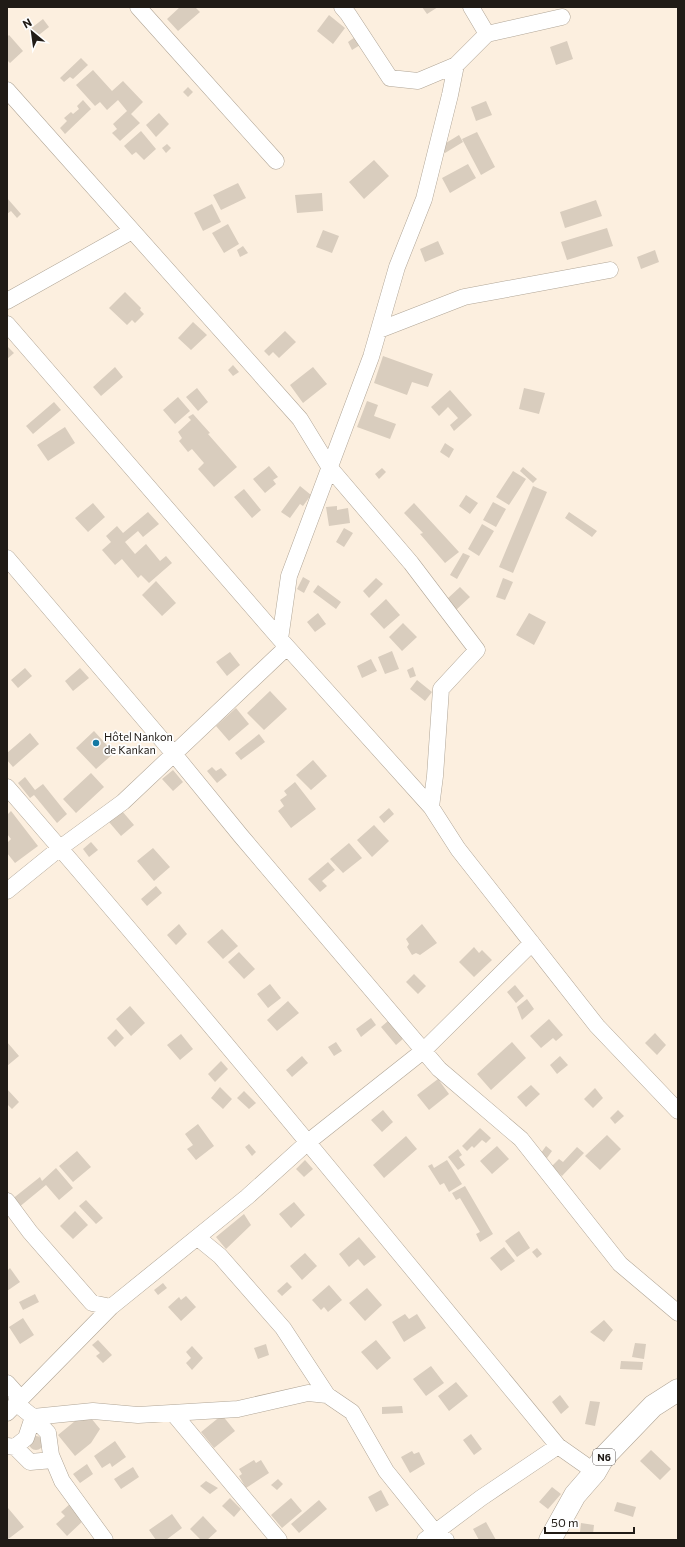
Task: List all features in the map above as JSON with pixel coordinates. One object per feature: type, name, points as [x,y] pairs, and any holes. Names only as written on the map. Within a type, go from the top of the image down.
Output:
[{"type":"highway","name":"N6","points":[[550,1540],[575,1495],[595,1472],[603,1458],[653,1406],[678,1390]]},
{"type":"street","points":[[138,7],[276,161]]},
{"type":"street","points":[[342,7],[390,78],[418,81],[456,65],[487,34],[562,18]]},
{"type":"street","points":[[471,7],[487,34]]},
{"type":"street","points":[[7,890],[60,848],[123,802],[174,754],[283,643],[289,576],[371,357],[397,267],[424,199],[456,65]]},
{"type":"street","points":[[7,90],[300,419],[330,468],[411,563],[477,650],[441,689],[436,776],[431,807]]},
{"type":"street","points":[[7,301],[132,231]]},
{"type":"street","points":[[379,330],[464,297],[610,270]]},
{"type":"street","points":[[7,324],[283,643],[431,807],[458,849],[597,1026],[678,1111]]},
{"type":"street","points":[[7,558],[439,1069],[521,1139],[620,1264],[678,1313]]},
{"type":"street","points":[[7,787],[308,1142],[558,1446],[595,1472]]},
{"type":"street","points":[[12,1408],[110,1307],[247,1198],[308,1142],[423,1050],[532,943]]},
{"type":"street","points":[[7,1201],[30,1232],[92,1303],[110,1307]]},
{"type":"street","points":[[198,1238],[220,1256],[283,1328],[327,1395],[352,1412],[386,1471],[435,1537],[558,1446]]},
{"type":"street","points":[[7,1383],[16,1393],[12,1408]]},
{"type":"street","points":[[33,1417],[93,1411],[138,1416],[238,1409],[308,1393],[327,1395]]},
{"type":"street","points":[[12,1408],[33,1417],[48,1433],[53,1460],[62,1481],[105,1540]]},
{"type":"street","points":[[173,1413],[279,1540]]},
{"type":"street","points":[[33,1417],[26,1438],[11,1447],[30,1462],[53,1460]]},
{"type":"building","points":[[180,7],[195,7],[200,12],[178,31],[167,19]]},
{"type":"building","points":[[422,7],[438,7],[427,14]]},
{"type":"building","points":[[329,15],[345,28],[333,44],[317,31]]},
{"type":"building","points":[[43,19],[49,27],[35,38],[29,30]]},
{"type":"building","points":[[9,35],[23,51],[10,63],[7,60],[7,37]]},
{"type":"building","points":[[355,37],[360,45],[352,50],[348,42]]},
{"type":"building","points":[[567,41],[573,59],[556,65],[550,47]]},
{"type":"building","points":[[81,58],[88,65],[73,79],[70,77],[64,82],[60,78]]},
{"type":"building","points":[[93,70],[112,91],[123,81],[143,102],[131,114],[140,123],[120,141],[112,133],[117,129],[113,124],[127,111],[118,100],[107,110],[100,102],[95,106],[76,85]]},
{"type":"building","points":[[188,87],[193,92],[188,97],[183,92]]},
{"type":"building","points":[[83,100],[91,109],[65,134],[60,128],[67,121],[64,118],[71,112],[73,114],[79,109],[77,106]]},
{"type":"building","points":[[486,101],[492,115],[476,121],[471,107]]},
{"type":"building","points":[[159,113],[169,124],[156,137],[146,125]]},
{"type":"building","points":[[141,131],[156,149],[144,160],[136,152],[132,155],[124,146]]},
{"type":"building","points":[[477,132],[495,167],[481,175],[462,139]]},
{"type":"building","points":[[459,135],[463,142],[445,153],[441,146]]},
{"type":"building","points":[[167,144],[171,148],[166,153],[162,148]]},
{"type":"building","points":[[374,160],[389,176],[364,199],[349,182]]},
{"type":"building","points":[[468,164],[476,178],[450,193],[442,178]]},
{"type":"building","points":[[238,183],[246,198],[221,210],[213,195]]},
{"type":"building","points":[[322,193],[323,211],[297,213],[295,195]]},
{"type":"building","points":[[7,198],[21,214],[17,218],[11,211],[7,214]]},
{"type":"building","points":[[596,200],[602,216],[565,228],[560,212]]},
{"type":"building","points":[[212,204],[221,222],[203,231],[194,213]]},
{"type":"building","points":[[228,224],[239,244],[224,253],[212,233]]},
{"type":"building","points":[[607,228],[613,246],[567,260],[561,242]]},
{"type":"building","points":[[323,230],[339,236],[332,253],[316,247]]},
{"type":"building","points":[[438,241],[444,254],[425,262],[420,249]]},
{"type":"building","points":[[243,246],[248,253],[240,257],[237,250]]},
{"type":"building","points":[[655,250],[659,262],[641,269],[637,257]]},
{"type":"building","points":[[125,292],[141,308],[140,310],[144,314],[135,323],[132,320],[127,325],[109,308]]},
{"type":"building","points":[[193,322],[207,335],[191,350],[178,338]]},
{"type":"building","points":[[285,331],[296,342],[279,358],[273,352],[269,356],[264,351]]},
{"type":"building","points":[[7,346],[14,353],[7,359]]},
{"type":"building","points":[[383,356],[433,374],[428,387],[412,382],[407,395],[374,383]]},
{"type":"building","points":[[233,365],[239,372],[233,376],[228,370]]},
{"type":"building","points":[[115,367],[123,377],[101,396],[93,387]]},
{"type":"building","points":[[313,367],[327,384],[303,403],[290,385]]},
{"type":"building","points":[[197,388],[208,402],[198,411],[186,397]]},
{"type":"building","points":[[524,388],[545,393],[539,414],[519,409]]},
{"type":"building","points":[[450,390],[472,415],[454,431],[450,425],[458,418],[448,407],[439,416],[431,407]]},
{"type":"building","points":[[178,397],[190,411],[175,424],[163,410]]},
{"type":"building","points":[[367,401],[378,405],[374,416],[396,424],[390,439],[357,427]]},
{"type":"building","points":[[54,402],[61,410],[33,434],[26,426]]},
{"type":"building","points":[[193,414],[210,433],[208,434],[237,467],[214,487],[198,469],[204,463],[192,449],[188,452],[179,441],[182,438],[178,432],[191,420],[188,417]]},
{"type":"building","points":[[65,427],[75,443],[48,461],[37,445]]},
{"type":"building","points":[[445,443],[454,449],[449,458],[440,452]]},
{"type":"building","points":[[269,466],[278,477],[273,480],[276,484],[265,493],[253,479]]},
{"type":"building","points":[[523,467],[537,479],[533,483],[520,471]]},
{"type":"building","points":[[382,468],[386,472],[379,479],[375,474]]},
{"type":"building","points":[[513,471],[526,479],[509,505],[496,497]]},
{"type":"building","points":[[300,486],[311,495],[303,506],[300,504],[290,518],[281,512]]},
{"type":"building","points":[[533,486],[547,492],[513,573],[499,567]]},
{"type":"building","points":[[244,489],[261,510],[252,518],[234,497]]},
{"type":"building","points":[[466,495],[478,503],[470,514],[459,506]]},
{"type":"building","points":[[493,502],[506,509],[496,527],[483,520]]},
{"type":"building","points":[[93,503],[105,517],[88,532],[75,518]]},
{"type":"building","points":[[414,503],[459,552],[445,563],[420,534],[423,533],[404,513]]},
{"type":"building","points":[[337,506],[337,510],[348,508],[350,523],[329,526],[326,507]]},
{"type":"building","points":[[148,512],[159,524],[143,537],[138,531],[125,542],[135,554],[146,544],[160,561],[166,556],[172,563],[149,583],[141,575],[138,578],[122,559],[115,565],[102,550],[111,542],[106,536],[117,526],[123,533]]},
{"type":"building","points":[[569,512],[597,531],[592,537],[565,518]]},
{"type":"building","points":[[482,524],[494,531],[479,556],[468,549]]},
{"type":"building","points":[[344,528],[353,533],[344,547],[336,542]]},
{"type":"building","points":[[463,553],[470,556],[457,579],[450,575]]},
{"type":"building","points":[[303,577],[310,581],[304,593],[297,589]]},
{"type":"building","points":[[376,578],[383,584],[369,598],[363,591]]},
{"type":"building","points":[[503,578],[513,582],[505,600],[496,597]]},
{"type":"building","points":[[156,581],[176,603],[162,616],[142,595]]},
{"type":"building","points":[[318,585],[341,602],[336,609],[313,592]]},
{"type":"building","points":[[460,587],[470,597],[456,610],[446,600]]},
{"type":"building","points":[[386,599],[400,615],[384,629],[370,614]]},
{"type":"building","points":[[318,613],[326,624],[315,632],[307,622]]},
{"type":"building","points":[[529,613],[546,622],[534,645],[516,635]]},
{"type":"building","points":[[403,623],[417,637],[402,651],[389,637]]},
{"type":"building","points":[[392,651],[399,669],[385,674],[378,657]]},
{"type":"building","points":[[230,652],[240,665],[227,676],[216,662]]},
{"type":"building","points":[[371,659],[377,671],[362,678],[357,666]]},
{"type":"building","points":[[413,667],[416,676],[410,678],[407,670]]},
{"type":"building","points":[[25,668],[32,676],[18,688],[11,680]]},
{"type":"building","points":[[80,668],[89,678],[73,691],[65,681]]},
{"type":"building","points":[[417,680],[432,692],[425,701],[410,689]]},
{"type":"building","points":[[270,691],[287,709],[264,730],[247,713]]},
{"type":"building","points":[[236,708],[249,724],[229,741],[216,726]]},
{"type":"building","points":[[94,731],[114,753],[96,769],[76,748]]},
{"type":"building","points":[[30,733],[39,744],[13,767],[7,760],[7,753]]},
{"type":"building","points":[[259,734],[265,742],[241,760],[235,753]]},
{"type":"building","points":[[313,760],[327,776],[311,790],[296,775]]},
{"type":"building","points":[[212,767],[216,771],[221,768],[227,775],[217,783],[207,771]]},
{"type":"building","points":[[173,770],[183,782],[173,791],[162,779]]},
{"type":"building","points":[[91,773],[104,787],[76,813],[63,799]]},
{"type":"building","points":[[25,777],[35,790],[43,784],[67,814],[57,823],[34,795],[30,798],[18,783]]},
{"type":"building","points":[[295,782],[316,809],[291,828],[278,811],[284,806],[280,800],[287,795],[284,791]]},
{"type":"building","points":[[389,808],[394,814],[384,823],[379,817]]},
{"type":"building","points":[[11,811],[38,846],[15,863],[7,853],[7,843],[11,839],[7,834],[7,815]]},
{"type":"building","points":[[122,811],[134,825],[121,836],[109,822]]},
{"type":"building","points":[[374,825],[389,841],[372,857],[357,840]]},
{"type":"building","points":[[91,842],[98,850],[89,857],[83,849]]},
{"type":"building","points":[[349,843],[362,858],[343,873],[330,859]]},
{"type":"building","points":[[153,848],[170,867],[154,881],[137,861]]},
{"type":"building","points":[[328,862],[335,870],[322,881],[327,886],[320,892],[308,879]]},
{"type":"building","points":[[156,886],[162,893],[147,906],[141,899]]},
{"type":"building","points":[[179,924],[187,934],[176,945],[167,935]]},
{"type":"building","points":[[422,924],[437,943],[420,955],[416,953],[412,955],[407,947],[409,944],[406,939]]},
{"type":"building","points":[[222,929],[238,946],[223,959],[207,942]]},
{"type":"building","points":[[474,947],[479,953],[482,950],[492,960],[474,977],[459,962]]},
{"type":"building","points":[[239,952],[255,969],[244,979],[228,962]]},
{"type":"building","points":[[414,974],[426,986],[418,994],[406,982]]},
{"type":"building","points":[[270,984],[281,998],[268,1008],[257,994]]},
{"type":"building","points":[[515,985],[524,996],[516,1003],[507,992]]},
{"type":"building","points":[[527,999],[534,1009],[522,1020],[517,1007]]},
{"type":"building","points":[[288,1001],[299,1013],[277,1031],[267,1020]]},
{"type":"building","points":[[130,1006],[145,1023],[131,1036],[116,1019]]},
{"type":"building","points":[[371,1018],[376,1025],[361,1037],[356,1029]]},
{"type":"building","points":[[549,1019],[563,1035],[556,1041],[553,1038],[541,1048],[530,1036]]},
{"type":"building","points":[[388,1021],[404,1038],[396,1045],[381,1027]]},
{"type":"building","points":[[116,1029],[124,1038],[115,1047],[107,1038]]},
{"type":"building","points":[[655,1033],[666,1045],[657,1055],[645,1043]]},
{"type":"building","points":[[181,1034],[193,1049],[180,1060],[167,1045]]},
{"type":"building","points":[[7,1042],[19,1056],[7,1066]]},
{"type":"building","points":[[336,1042],[342,1051],[334,1056],[328,1047]]},
{"type":"building","points":[[512,1042],[526,1058],[491,1090],[477,1074]]},
{"type":"building","points":[[302,1056],[308,1063],[292,1077],[286,1070]]},
{"type":"building","points":[[560,1056],[568,1065],[557,1074],[550,1065]]},
{"type":"building","points":[[221,1061],[228,1069],[215,1082],[208,1074]]},
{"type":"building","points":[[438,1079],[449,1094],[429,1110],[417,1095]]},
{"type":"building","points":[[531,1085],[540,1094],[526,1107],[517,1097]]},
{"type":"building","points":[[220,1087],[232,1099],[223,1109],[211,1098]]},
{"type":"building","points":[[595,1088],[603,1098],[593,1108],[584,1099]]},
{"type":"building","points":[[7,1089],[19,1102],[12,1109],[7,1104]]},
{"type":"building","points":[[244,1091],[256,1103],[249,1109],[237,1098]]},
{"type":"building","points":[[383,1110],[393,1122],[382,1132],[371,1120]]},
{"type":"building","points":[[618,1110],[624,1116],[615,1124],[610,1118]]},
{"type":"building","points":[[198,1124],[214,1146],[196,1160],[187,1149],[193,1145],[185,1134]]},
{"type":"building","points":[[480,1128],[491,1138],[486,1143],[482,1140],[474,1148],[472,1146],[467,1151],[462,1146]]},
{"type":"building","points":[[607,1135],[621,1149],[600,1170],[585,1156]]},
{"type":"building","points":[[406,1136],[417,1149],[384,1178],[373,1165]]},
{"type":"building","points":[[249,1144],[256,1152],[252,1156],[245,1147]]},
{"type":"building","points":[[497,1146],[509,1159],[492,1174],[480,1161]]},
{"type":"building","points":[[546,1146],[552,1151],[547,1158],[541,1153]]},
{"type":"building","points":[[577,1147],[584,1153],[562,1176],[551,1167],[559,1159],[563,1162]]},
{"type":"building","points":[[458,1149],[462,1155],[459,1157],[465,1165],[458,1170],[448,1157]]},
{"type":"building","points":[[77,1151],[91,1167],[73,1182],[59,1166]]},
{"type":"building","points":[[305,1160],[313,1169],[304,1177],[296,1169]]},
{"type":"building","points":[[447,1160],[462,1184],[449,1192],[444,1183],[440,1185],[428,1166],[432,1164],[434,1168]]},
{"type":"building","points":[[56,1168],[73,1188],[59,1200],[46,1185],[18,1208],[11,1200],[40,1177],[42,1181]]},
{"type":"building","points":[[465,1186],[493,1234],[480,1242],[476,1234],[480,1232],[460,1198],[456,1200],[452,1193]]},
{"type":"building","points":[[86,1200],[103,1218],[96,1224],[79,1206]]},
{"type":"building","points":[[294,1202],[305,1215],[291,1228],[279,1214]]},
{"type":"building","points":[[75,1211],[88,1225],[73,1239],[60,1226]]},
{"type":"building","points":[[244,1214],[251,1225],[226,1249],[216,1237]]},
{"type":"building","points":[[519,1231],[530,1248],[517,1257],[505,1241]]},
{"type":"building","points":[[359,1237],[376,1257],[364,1266],[358,1259],[349,1267],[339,1254]]},
{"type":"building","points":[[504,1247],[515,1261],[501,1271],[490,1258]]},
{"type":"building","points":[[537,1248],[542,1254],[537,1258],[532,1252]]},
{"type":"building","points":[[305,1253],[317,1266],[302,1280],[290,1266]]},
{"type":"building","points":[[10,1268],[20,1282],[7,1291],[7,1271]]},
{"type":"building","points":[[287,1282],[292,1287],[282,1296],[277,1291]]},
{"type":"building","points":[[163,1283],[167,1288],[158,1295],[154,1290]]},
{"type":"building","points":[[329,1285],[342,1300],[328,1312],[324,1307],[321,1310],[312,1300]]},
{"type":"building","points":[[367,1288],[382,1305],[365,1321],[349,1303]]},
{"type":"building","points":[[35,1294],[39,1302],[23,1310],[19,1302]]},
{"type":"building","points":[[186,1296],[196,1307],[181,1321],[168,1307],[179,1297],[181,1300]]},
{"type":"building","points":[[405,1314],[409,1319],[417,1314],[426,1328],[404,1342],[392,1322]]},
{"type":"building","points":[[23,1318],[34,1335],[20,1344],[9,1327]]},
{"type":"building","points":[[604,1320],[613,1330],[604,1342],[590,1332]]},
{"type":"building","points":[[98,1340],[112,1355],[103,1363],[96,1356],[100,1353],[92,1345]]},
{"type":"building","points":[[376,1340],[391,1358],[377,1370],[361,1352]]},
{"type":"building","points":[[635,1343],[646,1344],[644,1359],[632,1357]]},
{"type":"building","points":[[266,1344],[269,1355],[258,1359],[254,1348]]},
{"type":"building","points":[[192,1346],[203,1358],[192,1370],[186,1363],[191,1358],[186,1352]]},
{"type":"building","points":[[621,1361],[643,1362],[642,1370],[620,1369]]},
{"type":"building","points":[[431,1366],[444,1383],[426,1396],[413,1379]]},
{"type":"building","points":[[456,1382],[468,1396],[449,1411],[438,1396]]},
{"type":"building","points":[[560,1395],[569,1407],[561,1414],[552,1402]]},
{"type":"building","points":[[590,1401],[600,1402],[595,1426],[585,1424]]},
{"type":"building","points":[[402,1406],[403,1413],[382,1414],[382,1407]]},
{"type":"building","points":[[86,1412],[100,1429],[91,1443],[75,1456],[58,1435]]},
{"type":"building","points":[[222,1415],[235,1431],[214,1448],[201,1432]]},
{"type":"building","points":[[471,1434],[482,1449],[474,1455],[463,1440]]},
{"type":"building","points":[[33,1436],[39,1436],[43,1440],[43,1446],[39,1450],[33,1450],[29,1446],[29,1440]]},
{"type":"building","points":[[115,1441],[126,1457],[112,1467],[110,1463],[102,1468],[94,1456]]},
{"type":"building","points":[[651,1450],[671,1469],[660,1480],[640,1461]]},
{"type":"building","points":[[412,1451],[414,1454],[419,1452],[425,1464],[410,1473],[401,1457]]},
{"type":"building","points":[[254,1460],[256,1463],[261,1460],[269,1473],[246,1488],[239,1476],[242,1474],[239,1469]]},
{"type":"building","points":[[87,1464],[93,1474],[80,1483],[73,1474]]},
{"type":"building","points":[[133,1467],[139,1477],[121,1489],[114,1479]]},
{"type":"building","points":[[278,1479],[283,1484],[277,1490],[271,1485]]},
{"type":"building","points":[[206,1481],[218,1488],[210,1494],[200,1486]]},
{"type":"building","points":[[552,1487],[561,1494],[548,1509],[539,1502]]},
{"type":"building","points":[[381,1490],[389,1505],[376,1512],[368,1497]]},
{"type":"building","points":[[230,1498],[241,1509],[234,1517],[222,1506]]},
{"type":"building","points":[[291,1498],[302,1511],[282,1528],[271,1515]]},
{"type":"building","points":[[319,1500],[327,1509],[299,1533],[291,1524]]},
{"type":"building","points":[[617,1502],[636,1507],[633,1517],[614,1511]]},
{"type":"building","points":[[71,1503],[85,1519],[67,1536],[56,1524],[65,1516],[61,1512]]},
{"type":"building","points":[[8,1508],[24,1527],[7,1540],[7,1509]]},
{"type":"building","points":[[172,1514],[182,1528],[166,1540],[156,1540],[149,1530]]},
{"type":"building","points":[[203,1516],[217,1531],[207,1540],[201,1540],[190,1529]]},
{"type":"building","points":[[486,1522],[496,1540],[479,1540],[473,1529]]},
{"type":"building","points":[[581,1523],[594,1525],[593,1534],[580,1532]]},
{"type":"place","name":"Hôtel Nankon de Kankan","points":[[96,743]]}]
